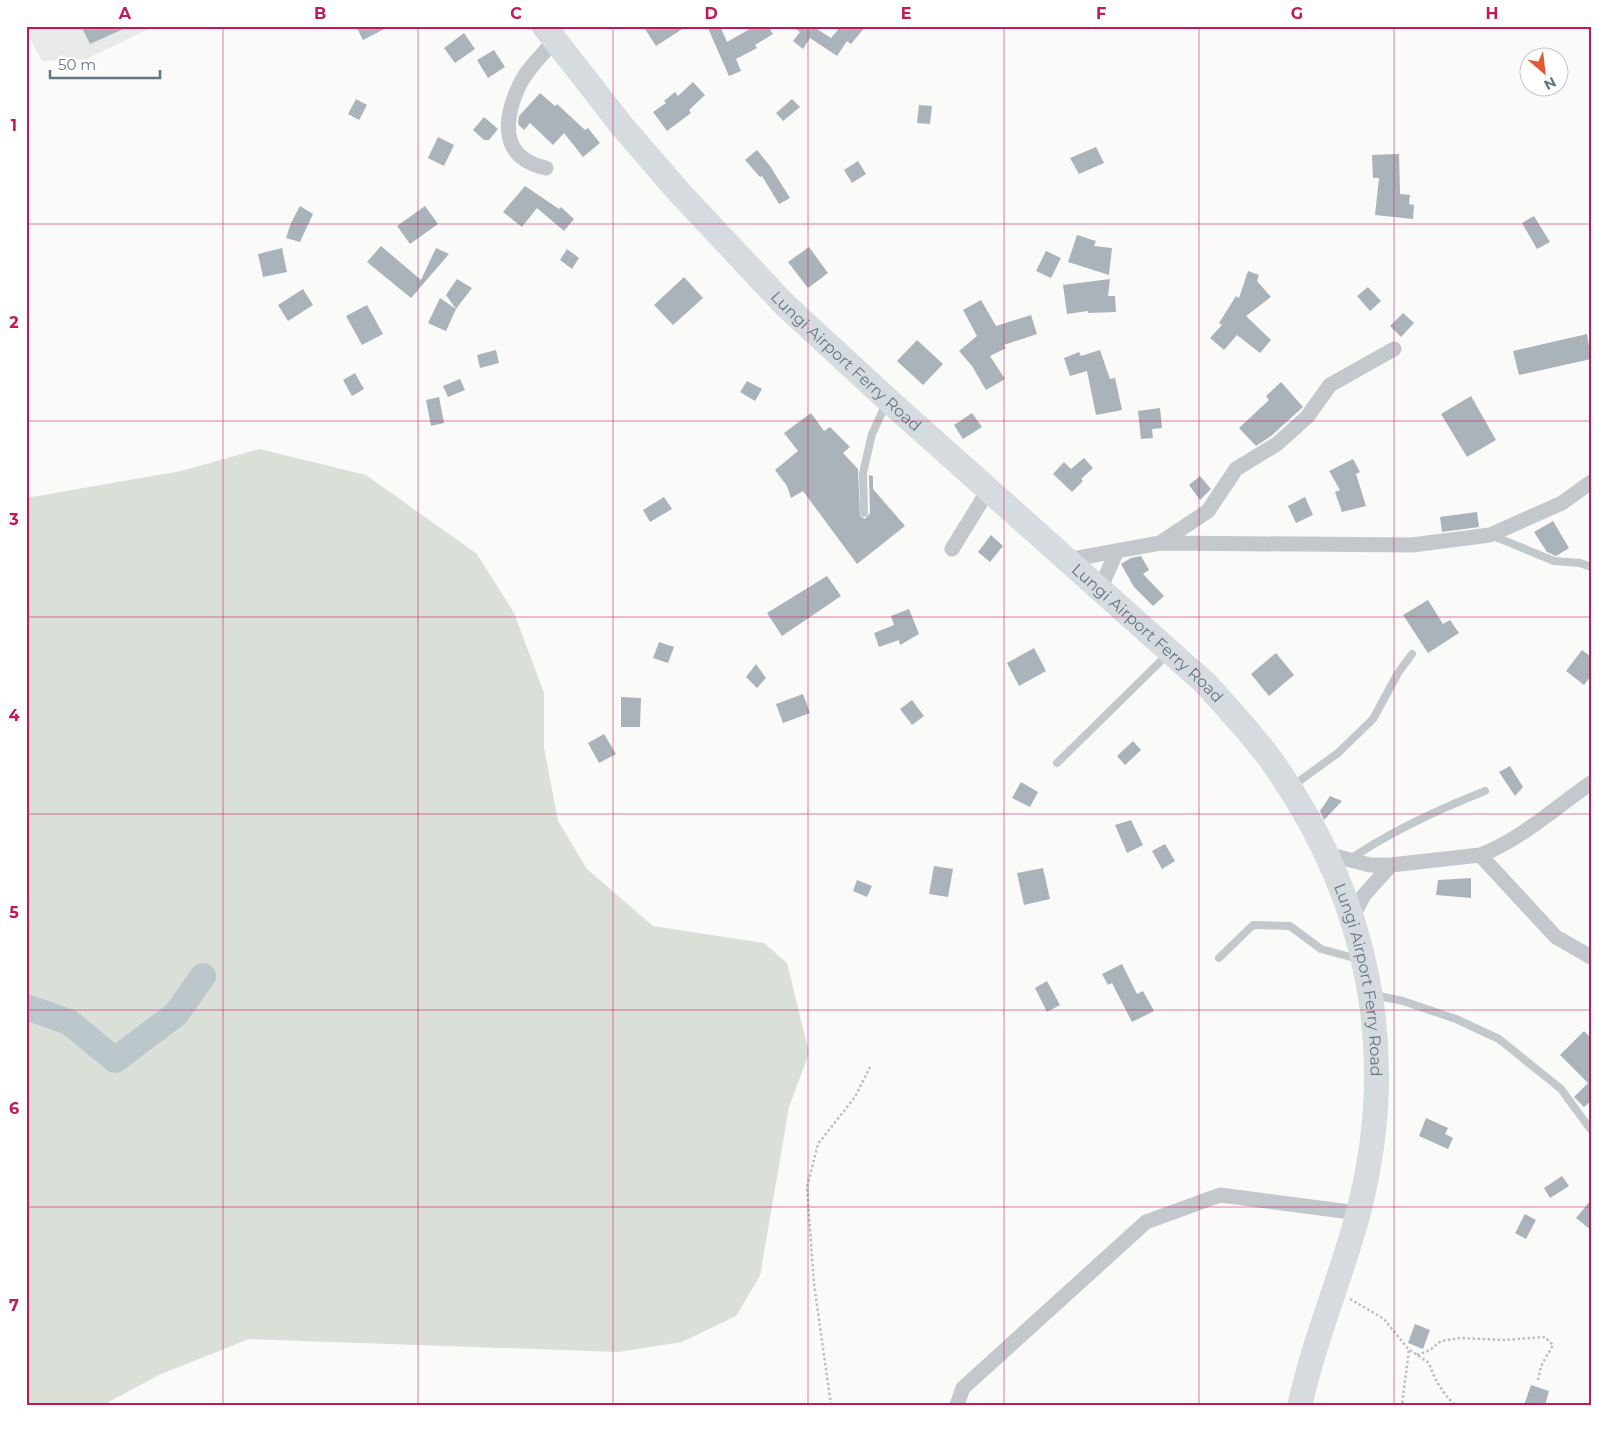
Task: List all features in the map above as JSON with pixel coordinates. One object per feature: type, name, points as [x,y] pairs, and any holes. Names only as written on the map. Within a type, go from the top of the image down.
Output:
[{"type":"main road","name":"Lungi Airport Ferry Road","points":[[549,33],[622,126],[678,191],[785,305],[888,400],[1205,683],[1242,723],[1338,857],[1352,918],[1365,961],[1378,1048],[1378,1101],[1371,1153],[1358,1213],[1300,1405]]},
{"type":"street","points":[[546,168],[528,164],[515,151],[507,124],[519,84],[549,33]]},
{"type":"street","points":[[1160,543],[1208,511],[1236,469],[1277,444],[1307,417],[1330,385],[1394,349]]},
{"type":"street","points":[[1066,560],[1160,543],[1412,546],[1490,534],[1562,503],[1591,482]]},
{"type":"street","points":[[952,549],[989,489]]},
{"type":"street","points":[[1100,589],[1118,551]]},
{"type":"street","points":[[1338,857],[1370,865],[1391,865],[1480,855],[1493,850],[1515,836],[1591,783]]},
{"type":"street","points":[[1480,855],[1556,937],[1591,957]]},
{"type":"street","points":[[1352,918],[1364,895],[1391,865]]},
{"type":"street","points":[[957,1405],[963,1388],[1146,1222],[1220,1195],[1358,1213]]},
{"type":"lane","points":[[864,513],[863,473],[872,434],[888,400]]},
{"type":"lane","points":[[1490,534],[1554,561],[1580,563],[1591,567]]},
{"type":"lane","points":[[1057,763],[1171,651]]},
{"type":"lane","points":[[1289,788],[1338,753],[1373,719],[1398,673],[1412,654]]},
{"type":"lane","points":[[1338,857],[1378,840],[1446,806],[1485,791]]},
{"type":"lane","points":[[1218,958],[1253,925],[1290,926],[1321,949],[1365,961]]},
{"type":"lane","points":[[1369,994],[1404,1001],[1447,1016],[1499,1039],[1561,1089],[1591,1130]]},
{"type":"path","points":[[831,1405],[814,1284],[808,1187],[818,1144],[855,1097],[870,1067]]},
{"type":"path","points":[[1335,1289],[1384,1318],[1409,1350],[1429,1363],[1434,1380],[1442,1392],[1455,1405]]},
{"type":"path","points":[[1417,1355],[1430,1350],[1440,1341],[1460,1338],[1503,1340],[1545,1337],[1552,1345],[1541,1366],[1538,1380]]},
{"type":"path","points":[[1402,1405],[1409,1350]]},
{"type":"shaded area","points":[[26,26],[148,26],[149,29],[86,59],[42,61],[26,31]]},
{"type":"shaded area","points":[[260,449],[366,475],[477,554],[514,613],[544,693],[544,747],[558,821],[587,869],[653,926],[764,943],[787,963],[809,1053],[789,1107],[760,1276],[736,1316],[682,1342],[618,1352],[249,1339],[161,1374],[103,1405],[26,1405],[26,498],[181,471]]},
{"type":"building","points":[[81,26],[130,26],[90,44]]},
{"type":"building","points":[[356,26],[390,26],[363,40]]},
{"type":"building","points":[[643,26],[687,26],[656,46]]},
{"type":"building","points":[[707,26],[720,26],[727,42],[755,26],[768,26],[773,34],[755,45],[757,48],[736,59],[741,71],[729,76]]},
{"type":"building","points":[[791,26],[819,26],[817,29],[831,38],[841,26],[866,26],[851,44],[847,41],[837,56],[810,38],[803,49],[793,41],[800,32]]},
{"type":"building","points":[[464,33],[475,49],[455,63],[444,48]]},
{"type":"building","points":[[494,50],[505,67],[488,78],[477,60]]},
{"type":"building","points":[[693,82],[705,95],[689,110],[691,113],[667,131],[653,112],[666,103],[664,101],[675,92],[678,96]]},
{"type":"building","points":[[540,93],[555,106],[557,104],[585,130],[588,128],[600,143],[583,157],[564,133],[553,145],[530,123],[524,130],[518,124],[519,116]]},
{"type":"building","points":[[356,99],[367,105],[359,120],[348,114]]},
{"type":"building","points":[[792,99],[800,107],[783,121],[776,113]]},
{"type":"building","points":[[919,105],[932,106],[930,124],[917,123]]},
{"type":"building","points":[[484,117],[498,129],[489,140],[484,140],[473,130]]},
{"type":"building","points":[[438,137],[454,145],[444,166],[428,158]]},
{"type":"building","points":[[1096,147],[1104,163],[1079,174],[1070,158]]},
{"type":"building","points":[[757,150],[770,166],[790,198],[779,204],[762,176],[760,177],[745,160]]},
{"type":"building","points":[[1399,154],[1400,194],[1410,195],[1409,204],[1414,205],[1413,219],[1375,215],[1379,178],[1373,178],[1372,155]]},
{"type":"building","points":[[858,161],[866,174],[852,183],[844,170]]},
{"type":"building","points":[[525,186],[559,209],[561,207],[574,219],[564,231],[537,208],[522,227],[503,212]]},
{"type":"building","points":[[300,206],[313,214],[300,242],[286,238]]},
{"type":"building","points":[[425,206],[438,224],[410,244],[397,226]]},
{"type":"building","points":[[1534,216],[1550,242],[1537,249],[1522,223]]},
{"type":"building","points":[[1077,235],[1096,241],[1094,246],[1112,248],[1109,275],[1068,262]]},
{"type":"building","points":[[381,246],[421,280],[436,248],[449,254],[411,298],[367,262]]},
{"type":"building","points":[[809,247],[828,273],[808,288],[788,262]]},
{"type":"building","points":[[282,248],[287,272],[263,277],[258,254]]},
{"type":"building","points":[[567,249],[579,258],[572,269],[560,260]]},
{"type":"building","points":[[1046,251],[1061,258],[1051,278],[1036,271]]},
{"type":"building","points":[[1248,271],[1259,275],[1257,281],[1271,297],[1246,316],[1271,340],[1260,353],[1237,335],[1224,350],[1210,338],[1222,325],[1219,323],[1236,296],[1239,298]]},
{"type":"building","points":[[684,277],[703,298],[673,325],[654,305]]},
{"type":"building","points":[[457,279],[472,288],[456,309],[446,295]]},
{"type":"building","points":[[1110,279],[1108,296],[1115,296],[1116,312],[1088,313],[1088,311],[1067,314],[1063,285]]},
{"type":"building","points":[[1368,287],[1381,301],[1370,311],[1357,296]]},
{"type":"building","points":[[303,289],[313,305],[288,321],[278,305]]},
{"type":"building","points":[[440,298],[456,309],[446,331],[428,323]]},
{"type":"building","points":[[981,300],[996,326],[1031,315],[1037,334],[1004,345],[1006,348],[990,356],[1005,379],[986,390],[972,366],[959,351],[977,336],[963,310]]},
{"type":"building","points":[[367,305],[383,334],[362,345],[346,316]]},
{"type":"building","points":[[1403,313],[1414,323],[1401,337],[1390,326]]},
{"type":"building","points":[[1587,334],[1591,359],[1519,375],[1513,351]]},
{"type":"building","points":[[917,340],[943,364],[923,385],[897,361]]},
{"type":"building","points":[[496,350],[499,363],[480,368],[477,355]]},
{"type":"building","points":[[1100,350],[1110,379],[1115,378],[1122,410],[1096,415],[1087,371],[1070,376],[1064,358],[1079,352],[1081,356]]},
{"type":"building","points":[[355,373],[364,389],[352,396],[343,380]]},
{"type":"building","points":[[460,379],[465,390],[448,397],[443,386]]},
{"type":"building","points":[[747,381],[762,389],[755,401],[740,392]]},
{"type":"building","points":[[1281,382],[1303,407],[1271,436],[1256,446],[1239,428],[1269,400],[1266,396]]},
{"type":"building","points":[[1471,396],[1496,440],[1467,457],[1441,414]]},
{"type":"building","points":[[439,397],[444,423],[431,426],[426,400]]},
{"type":"building","points":[[1160,408],[1162,428],[1152,429],[1153,438],[1141,439],[1138,411]]},
{"type":"building","points":[[811,413],[824,431],[830,427],[850,447],[843,453],[858,469],[860,516],[865,519],[870,513],[869,475],[873,476],[873,489],[905,526],[857,564],[803,491],[791,498],[787,486],[775,470],[798,451],[784,433]]},
{"type":"building","points":[[972,413],[982,427],[963,439],[954,425]]},
{"type":"building","points":[[1084,458],[1093,468],[1081,479],[1083,481],[1072,492],[1053,474],[1064,462],[1071,469]]},
{"type":"building","points":[[1353,459],[1360,472],[1356,474],[1366,506],[1342,512],[1335,492],[1340,490],[1329,471]]},
{"type":"building","points":[[1200,476],[1211,489],[1200,500],[1189,485]]},
{"type":"building","points":[[664,497],[672,509],[650,522],[643,510]]},
{"type":"building","points":[[1305,497],[1313,515],[1296,523],[1288,506]]},
{"type":"building","points":[[1477,512],[1479,527],[1442,532],[1440,517]]},
{"type":"building","points":[[1553,521],[1569,548],[1556,556],[1547,552],[1534,532]]},
{"type":"building","points":[[991,535],[1003,546],[990,562],[978,552]]},
{"type":"building","points":[[1141,556],[1149,570],[1143,574],[1164,596],[1153,606],[1134,587],[1121,564],[1131,558]]},
{"type":"building","points":[[827,576],[841,596],[782,636],[767,613]]},
{"type":"building","points":[[1428,600],[1443,624],[1450,620],[1459,633],[1428,653],[1403,615]]},
{"type":"building","points":[[909,609],[919,634],[900,645],[899,640],[879,647],[874,633],[894,625],[891,616]]},
{"type":"building","points":[[659,642],[674,647],[668,663],[653,658]]},
{"type":"building","points":[[1034,648],[1046,671],[1019,686],[1007,663]]},
{"type":"building","points":[[1582,650],[1591,657],[1591,676],[1584,685],[1566,671]]},
{"type":"building","points":[[1276,653],[1294,675],[1269,696],[1251,674]]},
{"type":"building","points":[[756,664],[766,678],[757,688],[746,677]]},
{"type":"building","points":[[803,694],[810,713],[783,723],[776,704]]},
{"type":"building","points":[[621,697],[641,698],[640,727],[621,727]]},
{"type":"building","points":[[912,700],[924,716],[912,725],[900,709]]},
{"type":"building","points":[[604,734],[616,754],[599,763],[588,743]]},
{"type":"building","points":[[1133,741],[1141,750],[1125,765],[1117,756]]},
{"type":"building","points":[[1510,766],[1523,787],[1515,796],[1499,772]]},
{"type":"building","points":[[1021,782],[1038,792],[1030,807],[1012,798]]},
{"type":"building","points":[[1330,796],[1342,801],[1324,820],[1320,811]]},
{"type":"building","points":[[1131,820],[1143,845],[1127,853],[1115,825]]},
{"type":"building","points":[[1165,844],[1175,861],[1162,869],[1152,851]]},
{"type":"building","points":[[934,866],[953,869],[948,897],[929,894]]},
{"type":"building","points":[[1043,868],[1050,899],[1024,905],[1017,873]]},
{"type":"building","points":[[1471,878],[1471,898],[1436,895],[1438,880]]},
{"type":"building","points":[[857,880],[872,886],[867,897],[853,891]]},
{"type":"building","points":[[1122,964],[1137,994],[1143,991],[1154,1011],[1132,1022],[1112,983],[1108,985],[1102,974]]},
{"type":"building","points":[[1047,981],[1060,1005],[1047,1012],[1035,988]]},
{"type":"building","points":[[1584,1031],[1591,1038],[1591,1101],[1584,1107],[1574,1097],[1588,1083],[1560,1055]]},
{"type":"building","points":[[1426,1118],[1448,1128],[1445,1134],[1453,1138],[1448,1149],[1419,1136]]},
{"type":"building","points":[[1562,1176],[1569,1186],[1550,1198],[1544,1188]]},
{"type":"building","points":[[1591,1200],[1591,1230],[1576,1218]]},
{"type":"building","points":[[1525,1214],[1536,1220],[1526,1239],[1515,1233]]},
{"type":"building","points":[[1415,1324],[1430,1330],[1423,1349],[1408,1343]]},
{"type":"building","points":[[1531,1385],[1549,1391],[1545,1405],[1524,1405]]},
{"type":"waterway","points":[[26,1007],[69,1022],[115,1060],[176,1014],[203,976]]}]
